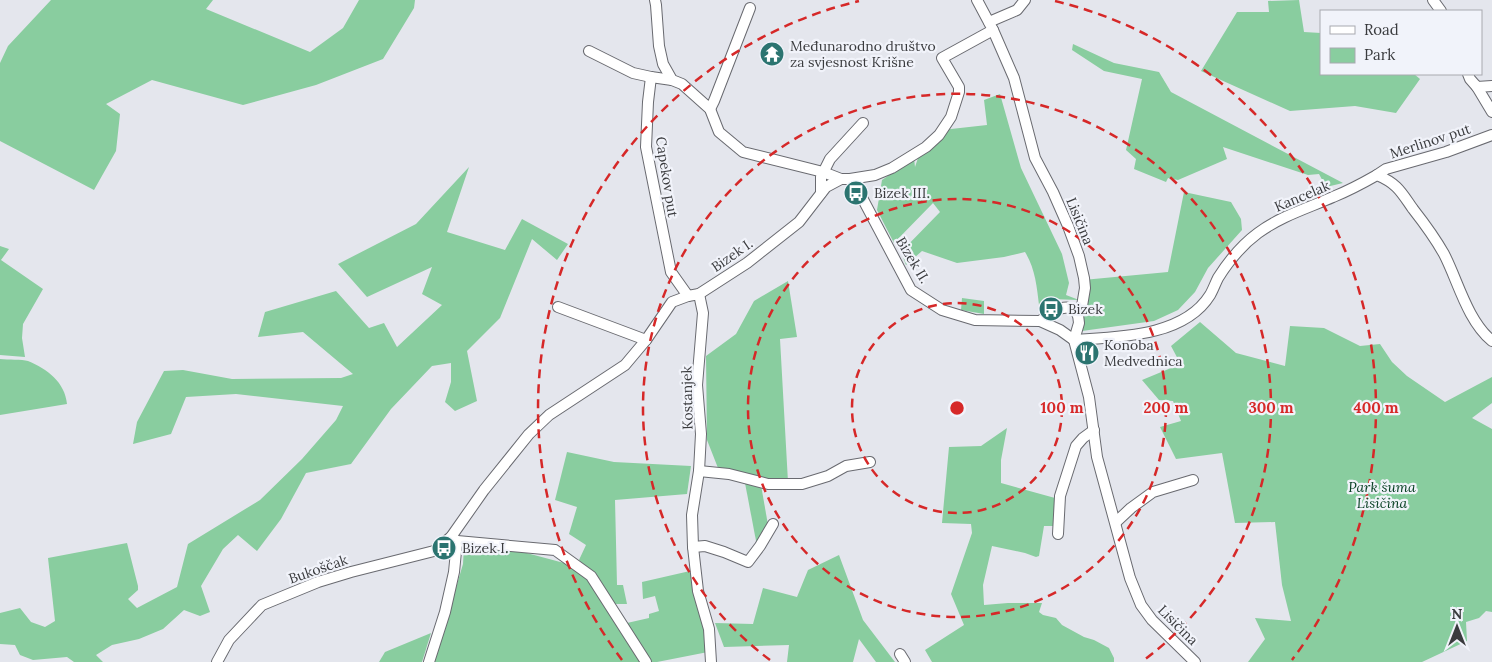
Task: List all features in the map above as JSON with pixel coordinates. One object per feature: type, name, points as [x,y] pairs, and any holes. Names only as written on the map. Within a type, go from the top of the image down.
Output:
[{"type":"street","points":[[977,0],[991,26]]},
{"type":"street","points":[[589,50],[634,73],[672,80],[682,84],[710,109],[719,132],[744,152],[846,179],[875,175],[892,168],[926,146],[939,135],[951,117],[959,92],[959,87],[942,58],[1017,10],[1025,0]]},
{"type":"street","points":[[657,2],[659,46],[663,64],[672,80]]},
{"type":"street","points":[[710,109],[750,8]]},
{"type":"street","name":"Lisičina","points":[[991,26],[1014,78],[1035,158],[1053,192],[1079,256],[1085,288],[1074,340],[1089,397],[1098,457],[1130,578],[1141,605],[1156,625],[1195,662]]},
{"type":"street","points":[[1468,75],[1492,112]]},
{"type":"street","name":"Capekov put","points":[[651,77],[646,147],[671,272],[688,296]]},
{"type":"street","points":[[1477,87],[1492,86]]},
{"type":"street","points":[[821,193],[821,177],[830,160],[863,123]]},
{"type":"street","name":"Merlinov put","points":[[1378,175],[1386,170],[1446,152],[1492,135]]},
{"type":"street","points":[[1378,175],[1391,181],[1398,188],[1429,230],[1443,253],[1480,329],[1492,341]]},
{"type":"street","name":"Kancelak","points":[[1074,340],[1132,335],[1181,321],[1193,314],[1210,296],[1218,277],[1247,242],[1257,234],[1279,220],[1335,197],[1378,175]]},
{"type":"street","name":"Bizek I.","points":[[454,539],[479,496],[529,434],[549,415],[625,365],[646,340],[672,302],[700,294],[747,263],[799,222],[826,187],[846,179]]},
{"type":"street","name":"Bizek II.","points":[[846,179],[858,190],[911,290],[942,310],[967,319],[1040,321],[1060,330],[1074,340]]},
{"type":"street","name":"Kostanjek","points":[[700,294],[703,313],[697,385],[702,434],[699,471],[692,515],[693,547],[698,591],[709,629],[711,662]]},
{"type":"street","points":[[558,307],[646,340]]},
{"type":"street","points":[[1040,321],[1059,308],[1065,307],[1072,309],[1078,315]]},
{"type":"street","points":[[1058,534],[1060,496],[1076,446],[1094,430]]},
{"type":"street","points":[[699,471],[729,474],[768,484],[802,484],[828,476],[846,466],[870,462]]},
{"type":"street","points":[[1116,522],[1153,492],[1193,480]]},
{"type":"street","points":[[693,547],[705,546],[748,562],[773,524]]},
{"type":"street","points":[[429,662],[445,612],[454,572],[454,539],[555,550],[590,576],[646,662]]},
{"type":"street","name":"Bukoščak","points":[[217,662],[229,640],[262,605],[318,582],[434,551],[454,539]]},
{"type":"green space","points":[[51,0],[213,0],[206,9],[310,52],[343,28],[359,0],[415,0],[414,8],[383,59],[316,85],[243,105],[152,80],[106,104],[120,114],[116,151],[94,190],[0,141],[0,63],[8,46]]},
{"type":"green space","points":[[1299,0],[1304,32],[1320,33],[1320,75],[1415,75],[1420,79],[1396,113],[1355,106],[1290,111],[1201,71],[1237,12],[1269,12],[1268,1]]},
{"type":"green space","points":[[1073,44],[1114,63],[1159,72],[1171,92],[1343,183],[1326,187],[1319,174],[1308,175],[1223,147],[1227,159],[1178,180],[1168,178],[1166,182],[1134,169],[1136,159],[1126,150],[1142,79],[1104,71],[1072,50]]},
{"type":"green space","points":[[1000,94],[1021,168],[1062,254],[1069,283],[1066,295],[1079,300],[1051,299],[1039,305],[1033,271],[1025,252],[1004,257],[957,263],[922,251],[906,265],[901,252],[940,212],[933,203],[894,243],[877,210],[882,180],[914,158],[915,167],[921,149],[942,130],[987,125],[984,100]]},
{"type":"green space","points":[[469,167],[447,232],[505,250],[522,219],[568,244],[557,260],[532,239],[500,318],[467,351],[477,401],[455,411],[445,402],[451,382],[451,363],[432,366],[391,409],[351,464],[306,473],[281,519],[257,551],[238,535],[223,549],[201,586],[210,612],[200,616],[184,610],[163,629],[139,639],[112,645],[96,655],[103,662],[74,662],[67,657],[33,660],[20,655],[15,645],[0,644],[0,613],[20,608],[31,622],[45,627],[55,621],[48,558],[127,543],[138,586],[138,590],[128,599],[137,608],[177,587],[188,544],[260,500],[302,459],[336,420],[343,406],[236,394],[186,397],[171,434],[133,444],[137,422],[164,371],[183,370],[232,379],[341,378],[353,374],[303,332],[258,337],[265,312],[336,291],[369,328],[384,323],[397,347],[442,305],[422,294],[432,267],[367,297],[338,264],[416,224]]},
{"type":"green space","points":[[1184,192],[1231,202],[1241,219],[1242,230],[1208,268],[1195,292],[1178,310],[1154,321],[1082,331],[1083,280],[1168,272]]},
{"type":"green space","points":[[0,246],[9,249],[1,260],[43,289],[23,324],[22,338],[25,357],[0,355]]},
{"type":"green space","points":[[788,281],[797,337],[780,339],[788,482],[766,481],[718,468],[707,440],[706,356],[736,334],[754,301]]},
{"type":"green space","points":[[962,298],[984,301],[984,314],[961,310]]},
{"type":"green space","name":"Park šuma Lisičina","points":[[1200,322],[1236,353],[1285,366],[1290,326],[1324,328],[1360,346],[1380,344],[1392,362],[1407,376],[1445,402],[1492,377],[1492,403],[1472,418],[1492,429],[1492,612],[1486,611],[1479,618],[1466,622],[1467,641],[1422,662],[1248,662],[1265,639],[1255,618],[1291,621],[1282,585],[1275,522],[1235,523],[1222,453],[1176,459],[1160,427],[1181,421],[1173,401],[1159,400],[1142,380],[1171,368],[1179,361],[1171,346]]},
{"type":"green space","points":[[0,359],[25,360],[48,372],[63,389],[67,404],[0,415]]},
{"type":"green space","points":[[1007,428],[1001,460],[1001,483],[1055,498],[1057,526],[1044,526],[1039,556],[1036,557],[992,546],[983,585],[984,605],[1042,603],[1039,612],[1056,618],[1062,625],[1109,648],[1114,662],[932,662],[925,650],[964,625],[951,594],[972,533],[971,524],[942,523],[949,447],[981,446]]},
{"type":"green space","points":[[567,452],[614,462],[691,466],[687,494],[615,500],[617,585],[623,585],[627,604],[614,604],[593,575],[579,560],[586,545],[569,534],[577,507],[555,500]]},
{"type":"green space","points":[[745,483],[761,485],[768,525],[757,546]]},
{"type":"green space","points":[[464,546],[508,548],[564,563],[586,577],[640,662],[434,662],[463,564]]},
{"type":"green space","points":[[839,555],[863,620],[895,662],[876,662],[859,639],[853,662],[787,662],[789,645],[724,647],[715,623],[753,624],[763,588],[797,597],[808,570]]},
{"type":"green space","points":[[690,571],[706,629],[708,652],[650,662],[627,623],[649,618],[649,614],[659,611],[655,596],[643,599],[642,582]]},
{"type":"green space","points":[[431,633],[422,662],[379,662],[385,652]]},
{"type":"place","name":"Međunarodno društvo za svjesnost Krišne","points":[[772,54]]},
{"type":"place","name":"Bizek III.","points":[[856,193]]},
{"type":"place","name":"Bizek","points":[[1051,309]]},
{"type":"place","name":"Konoba Medvednica","points":[[1087,353]]},
{"type":"place","name":"Bizek I.","points":[[444,548]]}]
